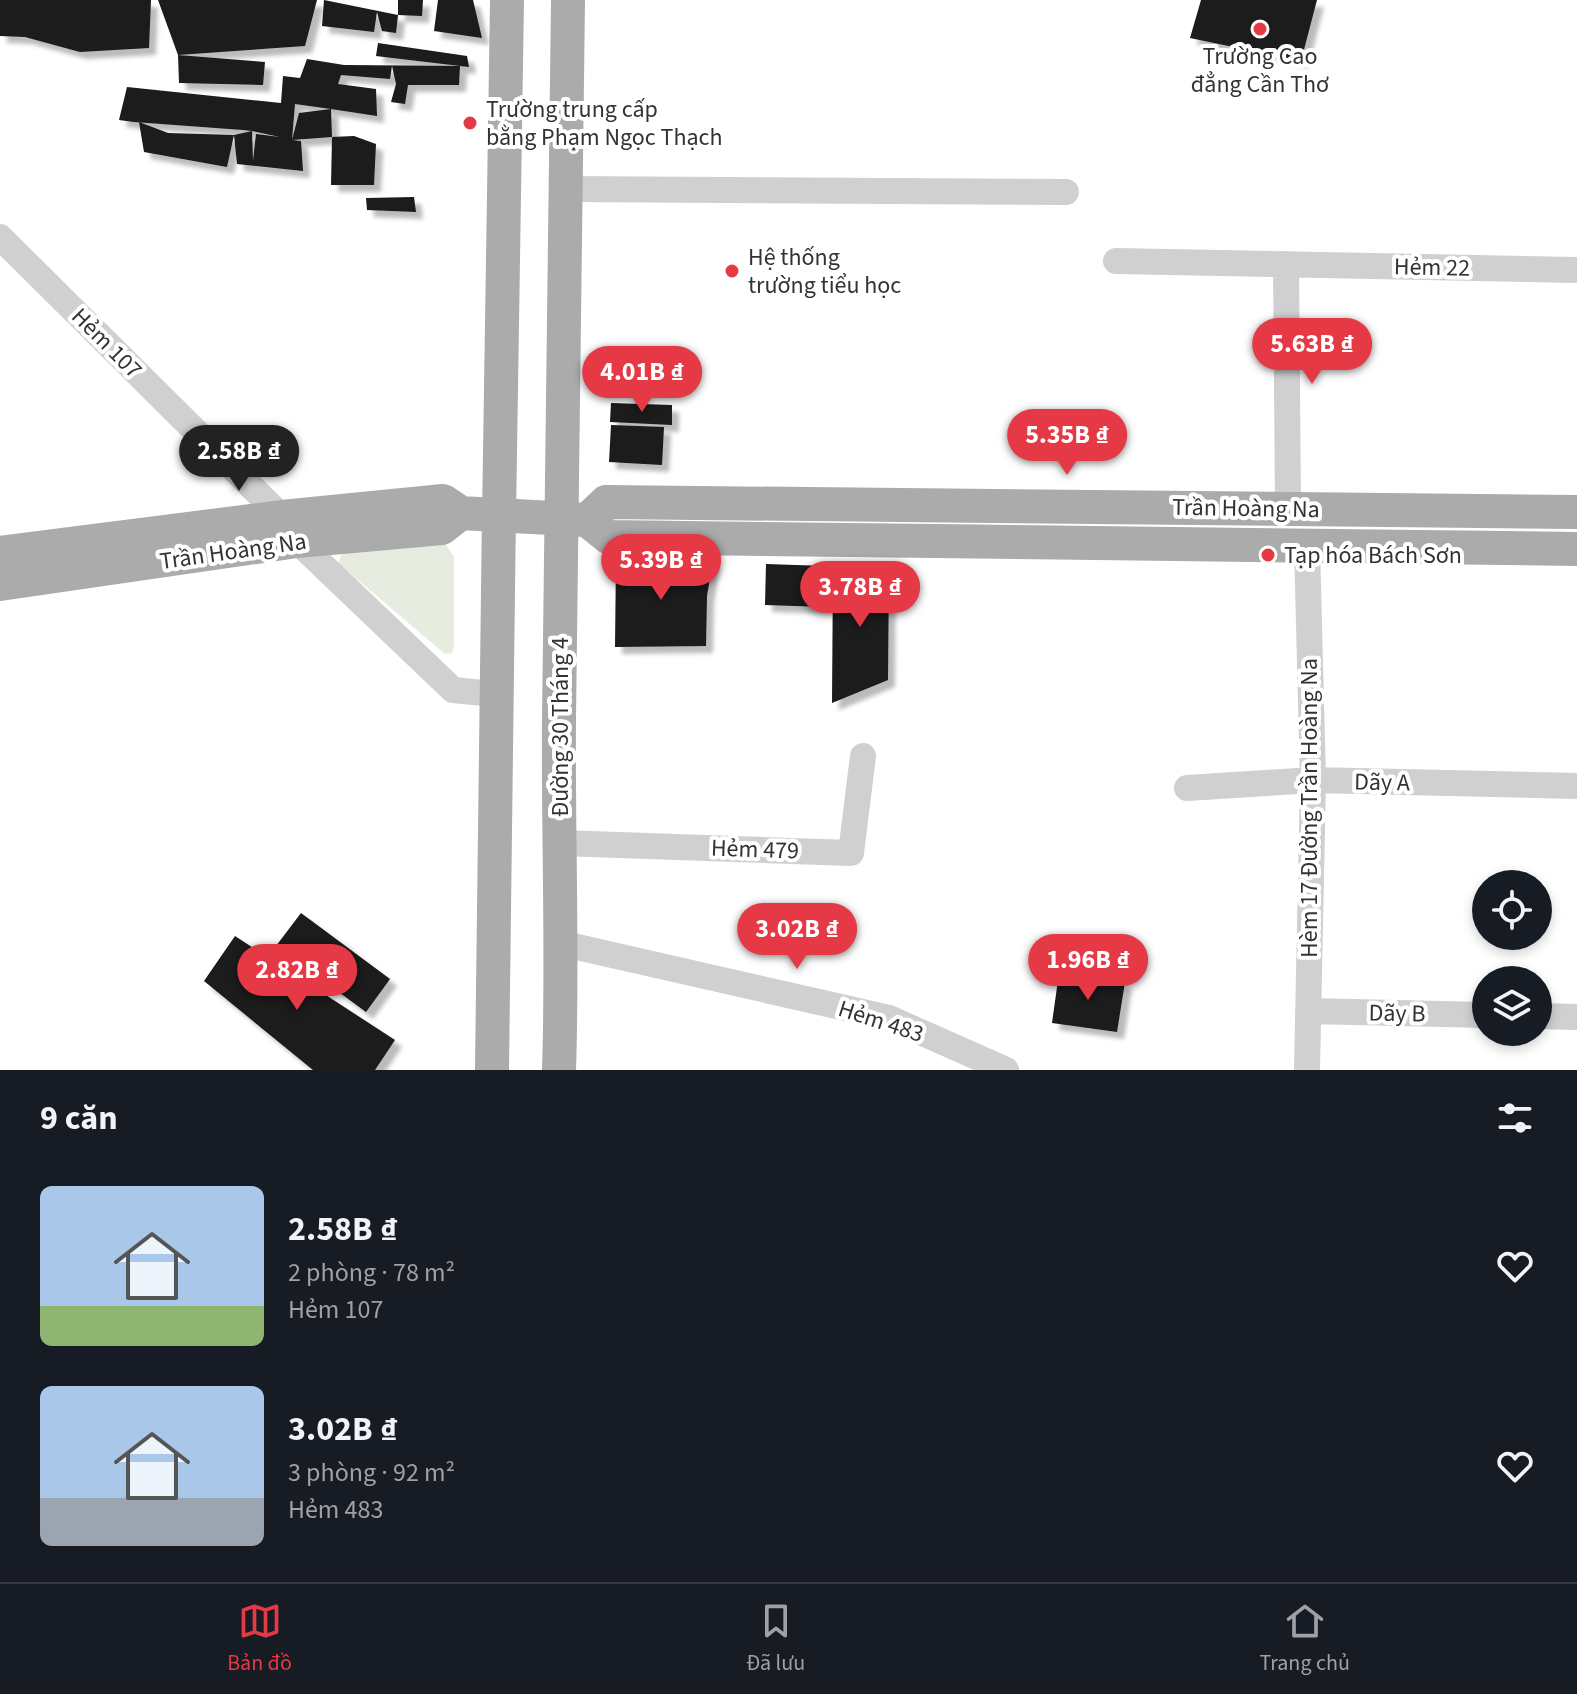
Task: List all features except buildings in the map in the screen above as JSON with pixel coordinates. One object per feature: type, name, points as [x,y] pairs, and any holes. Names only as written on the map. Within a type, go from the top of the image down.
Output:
[{"type":"main road","points":[[492,1070],[494,694],[501,514],[507,0]]},
{"type":"main road","name":"Đường 30 Tháng 4","points":[[559,1070],[564,944],[559,724],[575,520],[566,189],[568,0]]},
{"type":"main road","name":"Trần Hoàng Na","points":[[575,520],[606,502],[1577,512]]},
{"type":"main road","name":"Trần Hoàng Na","points":[[0,553],[290,529],[442,528],[461,513],[575,520],[608,537],[1577,549]]},
{"type":"main road","name":"Trần Hoàng Na","points":[[0,584],[290,529]]},
{"type":"street","points":[[566,189],[1066,192]]},
{"type":"street","name":"Hẻm 107","points":[[0,237],[453,690],[494,694]]},
{"type":"street","name":"Hẻm 22","points":[[1116,261],[1577,270]]},
{"type":"street","points":[[1286,264],[1288,508]]},
{"type":"street","name":"Hèm 17 Đường Trần Hoàng Na","points":[[1307,546],[1313,780],[1307,1070]]},
{"type":"street","name":"Hẻm 479","points":[[561,843],[851,853],[863,756]]},
{"type":"street","name":"Dãy A","points":[[1187,788],[1313,780],[1577,786]]},
{"type":"street","name":"Hẻm 483","points":[[564,944],[889,1018],[1006,1070]]},
{"type":"street","name":"Dãy B","points":[[1308,1011],[1472,1015]]},
{"type":"street","points":[[1552,1016],[1577,1017]]},
{"type":"shaded area","points":[[445,543],[454,557],[454,646],[452,653],[445,654],[338,563],[344,550]]},
{"type":"place","name":"Trường Cao đẳng Cần Thơ","points":[[1260,29]]},
{"type":"place","name":"Trường trung cấp bằng Phạm Ngọc Thạch","points":[[470,123]]},
{"type":"place","name":"Hệ thống trường tiểu học","points":[[732,271]]},
{"type":"place","name":"Tạp hóa Bách Sơn","points":[[1268,555]]}]
